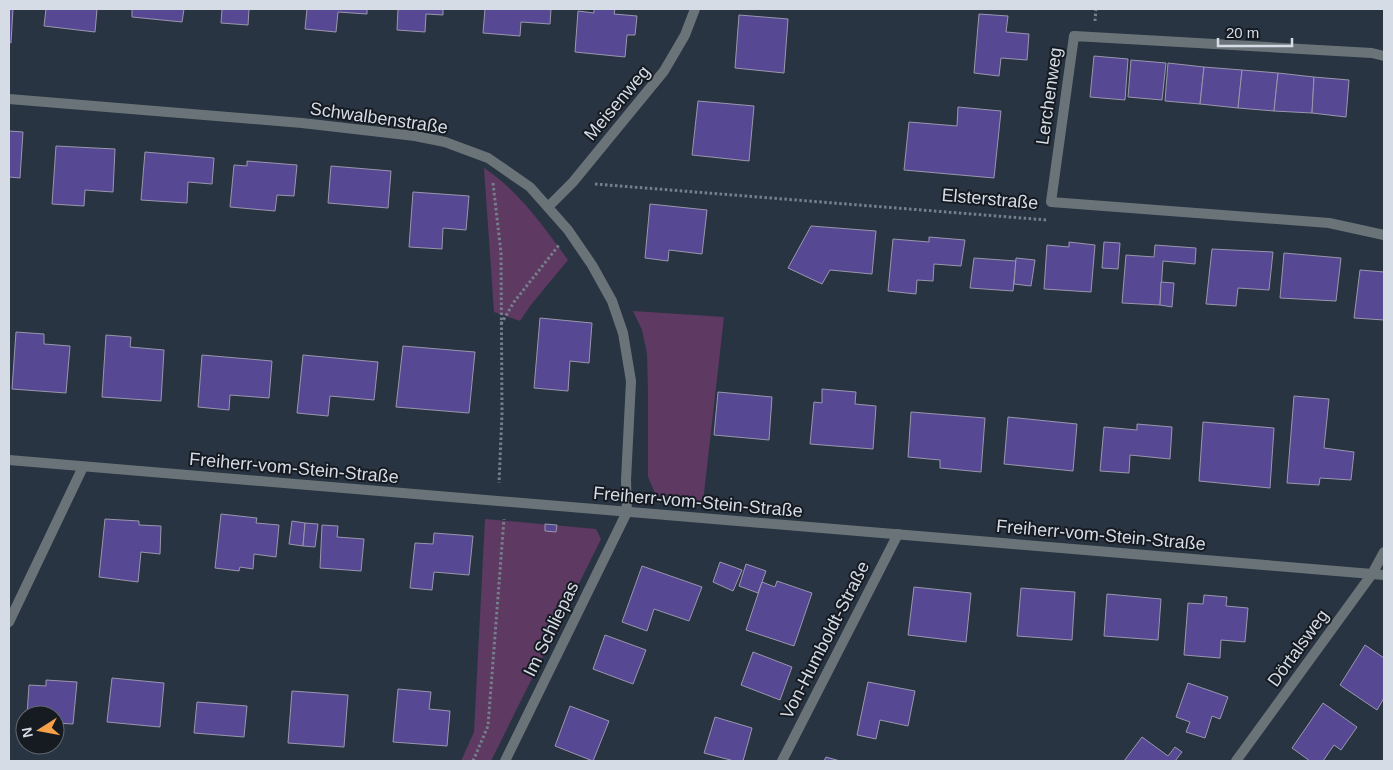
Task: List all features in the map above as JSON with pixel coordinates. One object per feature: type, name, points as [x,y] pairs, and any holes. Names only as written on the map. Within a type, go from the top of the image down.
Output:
[{"type":"street","name":"Meisenweg","points":[[548,207],[572,182],[664,71],[685,35],[696,9]]},
{"type":"street","name":"Lerchenweg","points":[[1052,202],[1074,36],[1372,53],[1384,56]]},
{"type":"street","name":"Schwalbenstraße","points":[[9,98],[302,122],[415,136],[445,142],[488,158],[530,187],[568,230],[592,264],[612,301],[623,333],[630,381],[626,480],[627,512]]},
{"type":"street","name":"Elsterstraße","points":[[1052,202],[1329,223],[1384,235]]},
{"type":"street","name":"Freiherr-vom-Stein-Straße","points":[[9,460],[1384,575]]},
{"type":"street","points":[[9,622],[82,467]]},
{"type":"street","name":"Im Schliepas","points":[[505,761],[627,512]]},
{"type":"street","name":"Von-Humboldt-Straße","points":[[782,761],[898,534]]},
{"type":"street","name":"Dörtalsweg","points":[[1236,761],[1372,574],[1384,552]]},
{"type":"path","points":[[472,761],[488,726],[504,521],[499,483],[502,414],[501,253],[496,197],[488,158]]},
{"type":"path","name":"Elsterstraße","points":[[572,182],[1052,221],[1052,202]]},
{"type":"path","points":[[501,325],[514,302],[557,249],[568,230]]},
{"type":"shaded area","points":[[484,168],[497,177],[520,199],[568,260],[520,321],[494,312]]},
{"type":"shaded area","points":[[633,311],[724,317],[703,502],[663,498],[655,493],[648,477],[647,354],[642,330]]},
{"type":"shaded area","points":[[485,519],[596,529],[601,539],[491,761],[461,761],[474,732]]},
{"type":"building","points":[[9,9],[13,9],[11,43],[9,42]]},
{"type":"building","points":[[46,9],[97,9],[95,32],[44,26]]},
{"type":"building","points":[[132,9],[184,9],[182,22],[132,17]]},
{"type":"building","points":[[222,9],[249,9],[248,25],[221,23]]},
{"type":"building","points":[[307,9],[367,9],[367,14],[338,12],[336,32],[305,29]]},
{"type":"building","points":[[398,9],[443,9],[443,15],[426,14],[425,32],[397,30]]},
{"type":"building","points":[[485,9],[551,9],[550,24],[521,22],[520,36],[483,33]]},
{"type":"building","points":[[594,9],[615,9],[614,14],[637,16],[635,35],[627,35],[625,57],[575,52],[578,11],[594,13]]},
{"type":"building","points":[[979,14],[1008,16],[1006,32],[1029,34],[1027,60],[1001,58],[999,76],[974,73]]},
{"type":"building","points":[[739,15],[788,19],[784,73],[735,68]]},
{"type":"building","points":[[1094,56],[1128,59],[1125,100],[1090,97]]},
{"type":"building","points":[[1131,60],[1166,63],[1162,100],[1128,97]]},
{"type":"building","points":[[1168,63],[1204,67],[1200,104],[1165,101]]},
{"type":"building","points":[[1204,67],[1242,70],[1238,108],[1200,104]]},
{"type":"building","points":[[1242,70],[1278,73],[1274,111],[1238,108]]},
{"type":"building","points":[[1278,73],[1314,77],[1312,113],[1274,111]]},
{"type":"building","points":[[1314,77],[1349,80],[1346,117],[1312,113]]},
{"type":"building","points":[[698,101],[754,106],[749,161],[692,155]]},
{"type":"building","points":[[958,107],[1001,111],[994,178],[904,170],[909,122],[957,126]]},
{"type":"building","points":[[9,131],[23,132],[20,178],[9,177]]},
{"type":"building","points":[[56,146],[115,149],[113,192],[85,190],[84,206],[52,204]]},
{"type":"building","points":[[145,152],[214,158],[212,184],[188,182],[187,203],[141,200]]},
{"type":"building","points":[[247,161],[297,165],[294,196],[277,195],[275,211],[230,207],[234,165],[247,166]]},
{"type":"building","points":[[331,166],[391,171],[388,208],[328,203]]},
{"type":"building","points":[[413,192],[469,196],[466,230],[443,228],[442,249],[409,247]]},
{"type":"building","points":[[650,204],[707,210],[702,254],[669,250],[668,261],[645,258]]},
{"type":"building","points":[[811,226],[876,231],[872,274],[830,270],[822,284],[788,268]]},
{"type":"building","points":[[929,237],[965,240],[961,266],[934,264],[933,281],[917,280],[916,294],[888,291],[893,239],[929,242]]},
{"type":"building","points":[[1069,242],[1095,245],[1091,292],[1044,289],[1047,245],[1069,247]]},
{"type":"building","points":[[1104,242],[1120,243],[1118,269],[1102,268]]},
{"type":"building","points":[[1155,245],[1196,248],[1195,264],[1163,261],[1160,305],[1122,303],[1126,255],[1154,257]]},
{"type":"building","points":[[1212,249],[1273,252],[1269,290],[1238,288],[1236,306],[1206,304]]},
{"type":"building","points":[[1284,253],[1341,258],[1336,301],[1280,298]]},
{"type":"building","points":[[974,258],[1016,261],[1013,291],[970,288]]},
{"type":"building","points":[[1016,258],[1035,260],[1031,286],[1014,284]]},
{"type":"building","points":[[1360,270],[1384,272],[1384,320],[1354,318]]},
{"type":"building","points":[[1161,282],[1174,283],[1172,307],[1160,305]]},
{"type":"building","points":[[540,318],[592,323],[589,363],[570,361],[568,391],[534,388]]},
{"type":"building","points":[[16,332],[44,334],[44,344],[70,346],[66,393],[12,389]]},
{"type":"building","points":[[106,335],[131,337],[130,347],[164,350],[161,401],[102,397]]},
{"type":"building","points":[[403,346],[475,352],[469,413],[396,407]]},
{"type":"building","points":[[202,355],[272,361],[269,398],[230,395],[229,410],[198,407]]},
{"type":"building","points":[[303,355],[378,362],[374,400],[330,396],[328,416],[297,413]]},
{"type":"building","points":[[822,389],[856,392],[855,404],[876,406],[873,449],[810,444],[814,402],[822,403]]},
{"type":"building","points":[[718,392],[772,397],[769,440],[714,435]]},
{"type":"building","points":[[1294,396],[1329,399],[1324,448],[1354,452],[1351,480],[1320,478],[1319,485],[1287,483]]},
{"type":"building","points":[[911,412],[985,418],[981,472],[940,468],[940,460],[908,457]]},
{"type":"building","points":[[1008,417],[1077,424],[1073,471],[1004,464]]},
{"type":"building","points":[[1203,422],[1274,428],[1270,488],[1199,481]]},
{"type":"building","points":[[1137,424],[1172,427],[1170,459],[1130,455],[1129,473],[1100,471],[1104,427],[1137,430]]},
{"type":"building","points":[[221,514],[257,518],[256,523],[279,525],[276,557],[254,554],[253,569],[240,567],[239,571],[215,568]]},
{"type":"building","points":[[105,519],[139,521],[139,525],[161,526],[160,554],[141,552],[138,582],[99,577]]},
{"type":"building","points":[[292,521],[305,523],[303,546],[289,544]]},
{"type":"building","points":[[305,523],[318,524],[315,547],[303,546]]},
{"type":"building","points":[[545,524],[557,525],[556,532],[545,531]]},
{"type":"building","points":[[322,525],[338,526],[337,537],[364,539],[361,571],[320,568]]},
{"type":"building","points":[[434,533],[473,536],[469,575],[434,572],[432,590],[410,588],[415,543],[433,544]]},
{"type":"building","points":[[720,562],[742,570],[733,591],[713,582]]},
{"type":"building","points":[[746,564],[766,571],[758,593],[739,586]]},
{"type":"building","points":[[642,566],[702,587],[689,621],[654,609],[647,631],[622,622]]},
{"type":"building","points":[[777,581],[812,593],[794,646],[746,630],[762,582],[775,587]]},
{"type":"building","points":[[914,587],[971,593],[966,642],[908,635]]},
{"type":"building","points":[[1021,588],[1075,592],[1072,640],[1017,636]]},
{"type":"building","points":[[1107,594],[1161,599],[1158,640],[1104,636]]},
{"type":"building","points":[[1204,595],[1227,597],[1226,606],[1248,608],[1245,642],[1221,640],[1220,658],[1184,655],[1188,603],[1203,604]]},
{"type":"building","points":[[605,635],[646,650],[633,684],[593,669]]},
{"type":"building","points":[[1365,645],[1384,658],[1384,698],[1377,710],[1340,685]]},
{"type":"building","points":[[753,652],[792,667],[780,700],[741,685]]},
{"type":"building","points":[[112,678],[164,683],[160,727],[107,722]]},
{"type":"building","points":[[46,680],[77,682],[73,724],[65,724],[65,705],[28,705],[29,685],[46,686]]},
{"type":"building","points":[[868,682],[915,691],[908,726],[880,720],[876,739],[857,735]]},
{"type":"building","points":[[1188,683],[1228,697],[1220,719],[1212,716],[1205,738],[1186,732],[1190,722],[1176,717]]},
{"type":"building","points":[[398,689],[431,692],[429,709],[450,711],[447,746],[393,742]]},
{"type":"building","points":[[292,691],[348,695],[344,747],[288,743]]},
{"type":"building","points":[[197,702],[247,706],[244,737],[194,733]]},
{"type":"building","points":[[1323,703],[1357,727],[1341,750],[1334,745],[1323,761],[1310,761],[1292,748]]},
{"type":"building","points":[[570,706],[609,721],[593,761],[555,746]]},
{"type":"building","points":[[715,717],[752,728],[743,761],[734,761],[704,753]]},
{"type":"building","points":[[1142,737],[1168,756],[1175,747],[1182,752],[1175,761],[1124,761]]},
{"type":"building","points":[[826,757],[840,761],[824,761]]}]
